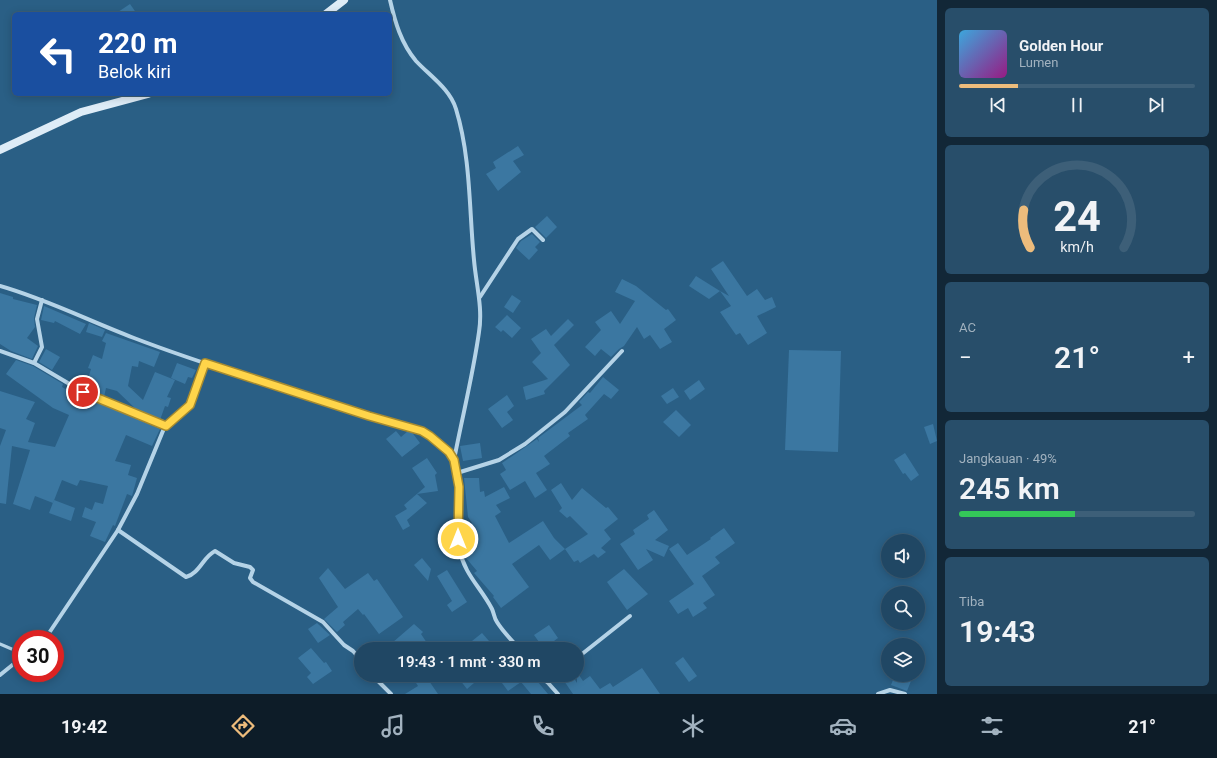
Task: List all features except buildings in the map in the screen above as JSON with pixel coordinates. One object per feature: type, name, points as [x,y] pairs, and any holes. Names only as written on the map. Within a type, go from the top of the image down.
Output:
[{"type":"street","points":[[329,12],[344,0]]},
{"type":"street","points":[[390,0],[396,24],[408,48],[415,59],[448,93],[456,109],[469,178],[474,262],[479,297],[480,331],[454,460],[457,473],[459,505],[457,531],[463,562],[470,578],[492,609],[496,621],[513,642]]},
{"type":"street","points":[[0,150],[81,112],[141,96]]},
{"type":"street","points":[[479,297],[518,239],[532,229],[543,240]]},
{"type":"street","points":[[0,286],[42,300],[133,338],[205,363],[369,416],[422,431],[437,441],[454,460]]},
{"type":"street","points":[[34,363],[42,347],[36,319],[42,300]]},
{"type":"street","points":[[0,351],[34,363],[77,389],[166,426]]},
{"type":"street","points":[[457,473],[499,460],[525,444],[565,412],[622,351]]},
{"type":"street","points":[[50,630],[118,530],[137,494],[166,426],[190,405],[205,363]]},
{"type":"street","points":[[118,530],[186,577],[192,575],[209,554],[215,551],[234,563],[250,567],[253,570],[250,578],[253,582],[323,622],[344,645],[354,652]]},
{"type":"street","points":[[584,652],[630,616]]},
{"type":"street","points":[[0,675],[12,665]]},
{"type":"street","points":[[379,682],[391,694]]},
{"type":"street","points":[[547,682],[558,694]]},
{"type":"street","points":[[878,694],[890,690],[905,694]]},
{"type":"lane","points":[[0,644],[12,649]]},
{"type":"route","points":[[83,392],[166,426],[190,405],[200,382],[205,363],[369,416],[422,431],[437,441],[449,452],[454,460],[459,487],[458,539]]}]
